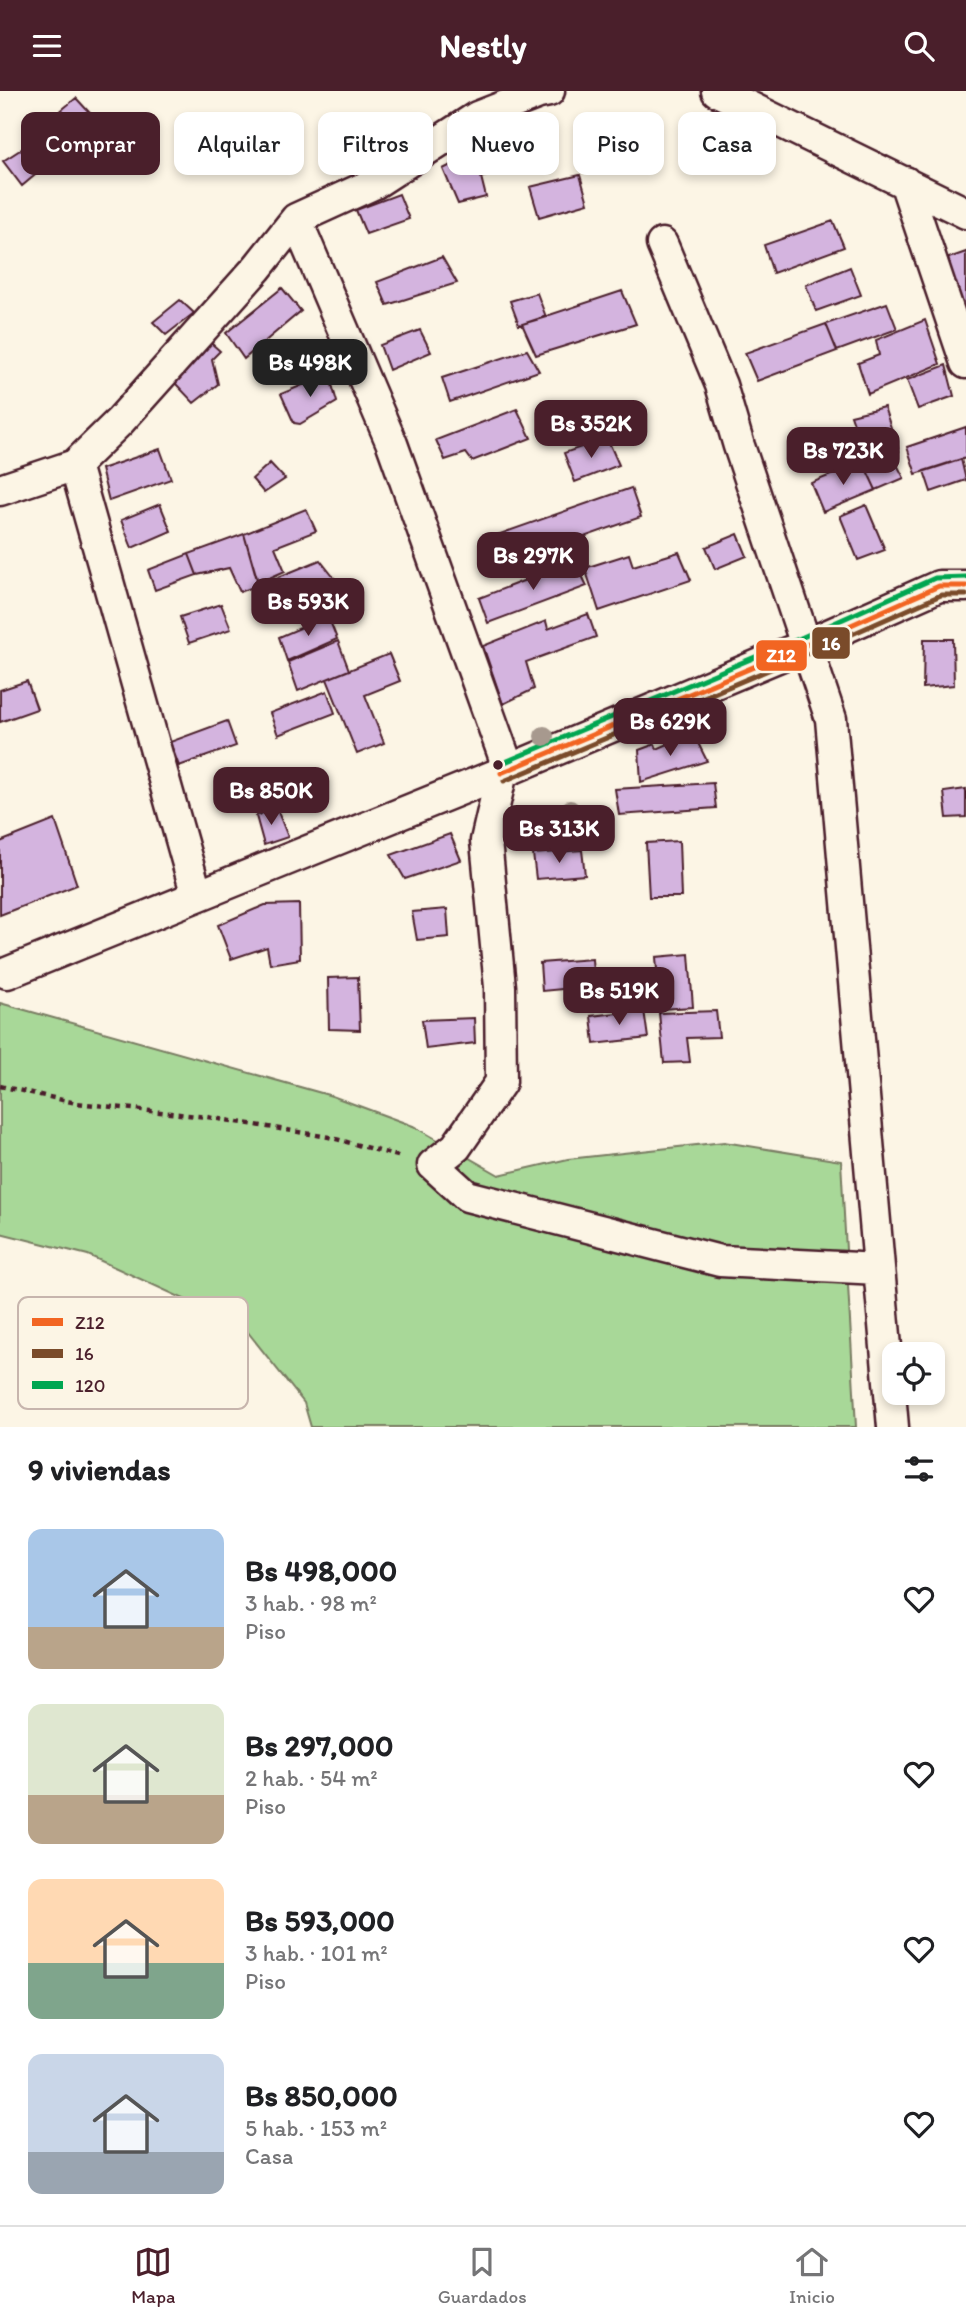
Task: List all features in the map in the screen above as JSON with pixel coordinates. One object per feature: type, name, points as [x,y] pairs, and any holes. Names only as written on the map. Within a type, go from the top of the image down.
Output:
[{"type":"street","points":[[0,490],[75,465],[120,421],[257,268],[296,219],[375,183],[477,117],[549,91]]},
{"type":"street","points":[[717,91],[966,213]]},
{"type":"street","points":[[905,182],[966,363]]},
{"type":"street","points":[[296,219],[392,444],[505,759],[486,841],[500,988],[501,1082],[456,1147],[433,1165],[467,1196],[720,1261],[880,1269]]},
{"type":"street","points":[[662,244],[721,385],[831,719],[892,1427]]},
{"type":"street","points":[[75,465],[197,896]]},
{"type":"street","points":[[7,973],[501,773],[939,586],[966,586]]},
{"type":"path","points":[[0,1086],[76,1103],[207,1117],[329,1137],[433,1165]]},
{"type":"green space","points":[[0,1003],[332,1096],[413,1126],[499,1175],[568,1159],[724,1142],[841,1161],[856,1427],[311,1427],[304,1403],[248,1332],[248,1297],[180,1297],[88,1255],[0,1233]]},
{"type":"building","points":[[76,98],[89,112],[59,112]]},
{"type":"building","points":[[21,149],[21,175],[35,175],[22,186],[3,161]]},
{"type":"building","points":[[447,167],[447,175],[493,175],[481,177],[486,197],[458,204],[443,169]]},
{"type":"building","points":[[580,175],[588,203],[539,217],[530,187]]},
{"type":"building","points":[[399,194],[409,219],[366,234],[356,210]]},
{"type":"building","points":[[833,221],[844,247],[773,273],[764,245]]},
{"type":"building","points":[[966,252],[966,309],[959,311],[940,261]]},
{"type":"building","points":[[442,257],[457,283],[387,305],[377,282]]},
{"type":"building","points":[[850,267],[861,295],[816,311],[806,285]]},
{"type":"building","points":[[282,288],[301,311],[244,359],[226,333]]},
{"type":"building","points":[[622,291],[636,324],[536,355],[522,324]]},
{"type":"building","points":[[537,293],[546,317],[519,325],[510,301]]},
{"type":"building","points":[[180,300],[194,313],[166,335],[153,322]]},
{"type":"building","points":[[887,303],[897,329],[837,351],[826,324]]},
{"type":"building","points":[[925,320],[940,364],[868,394],[858,363],[879,355],[876,340]]},
{"type":"building","points":[[826,324],[837,351],[757,381],[745,353]]},
{"type":"building","points":[[420,330],[431,352],[389,370],[380,345]]},
{"type":"building","points":[[211,343],[220,351],[212,359],[218,384],[194,403],[175,383]]},
{"type":"building","points":[[527,350],[539,371],[450,402],[442,378]]},
{"type":"building","points":[[946,365],[954,396],[918,409],[907,380]]},
{"type":"building","points":[[329,374],[337,402],[300,424],[294,423],[281,394]]},
{"type":"building","points":[[884,407],[899,451],[867,461],[851,415]]},
{"type":"building","points":[[517,409],[531,438],[472,461],[466,453],[445,460],[436,440]]},
{"type":"building","points":[[966,427],[966,458],[916,474],[907,447]]},
{"type":"building","points":[[607,438],[619,465],[575,482],[564,453]]},
{"type":"building","points":[[160,449],[171,479],[109,501],[101,469]]},
{"type":"building","points":[[891,453],[904,478],[876,490],[863,462]]},
{"type":"building","points":[[961,459],[966,480],[931,492],[924,471]]},
{"type":"building","points":[[863,462],[876,490],[823,512],[811,483]]},
{"type":"building","points":[[270,463],[285,479],[264,493],[252,479]]},
{"type":"building","points":[[631,488],[641,517],[507,564],[497,535]]},
{"type":"building","points":[[160,504],[171,531],[132,548],[121,520]]},
{"type":"building","points":[[866,505],[885,550],[858,560],[840,516]]},
{"type":"building","points":[[306,509],[316,531],[275,547],[285,571],[258,583],[244,534]]},
{"type":"building","points":[[244,534],[259,585],[240,592],[229,568],[197,575],[189,554]]},
{"type":"building","points":[[738,534],[747,556],[715,569],[706,547]]},
{"type":"building","points":[[679,552],[691,580],[599,611],[585,568],[629,554],[633,566]]},
{"type":"building","points":[[189,554],[197,575],[155,590],[148,570]]},
{"type":"building","points":[[320,560],[335,579],[272,608],[259,585]]},
{"type":"building","points":[[575,561],[587,586],[488,623],[479,598]]},
{"type":"building","points":[[221,604],[231,629],[189,643],[180,617]]},
{"type":"building","points":[[588,614],[596,637],[526,662],[534,689],[503,704],[483,646],[546,621],[548,629]]},
{"type":"building","points":[[328,616],[337,639],[287,661],[279,637]]},
{"type":"building","points":[[924,639],[953,639],[954,685],[923,688]]},
{"type":"building","points":[[338,641],[349,670],[298,691],[288,662]]},
{"type":"building","points":[[389,654],[400,681],[365,695],[384,743],[357,754],[327,679]]},
{"type":"building","points":[[27,681],[37,709],[0,722],[0,690]]},
{"type":"building","points":[[327,691],[335,713],[278,735],[270,713]]},
{"type":"building","points":[[227,721],[236,746],[179,766],[170,742]]},
{"type":"building","points":[[693,733],[707,761],[641,782],[639,750],[655,744],[657,749]]},
{"type":"building","points":[[713,783],[716,808],[619,815],[615,789]]},
{"type":"building","points":[[966,789],[966,817],[947,818],[944,792]]},
{"type":"building","points":[[276,807],[288,837],[264,845],[256,816]]},
{"type":"building","points":[[55,820],[77,885],[0,915],[0,842]]},
{"type":"building","points":[[450,834],[461,860],[405,879],[391,855]]},
{"type":"building","points":[[679,841],[681,897],[649,897],[646,843]]},
{"type":"building","points":[[582,850],[585,875],[536,879],[533,854]]},
{"type":"building","points":[[299,904],[300,959],[270,964],[267,947],[231,959],[218,925],[265,905]]},
{"type":"building","points":[[447,909],[449,937],[417,940],[412,912]]},
{"type":"building","points":[[689,954],[693,1007],[660,1009],[656,957]]},
{"type":"building","points":[[592,959],[594,986],[542,991],[540,963]]},
{"type":"building","points":[[358,977],[360,1030],[329,1029],[328,978]]},
{"type":"building","points":[[644,1010],[648,1038],[594,1044],[591,1016]]},
{"type":"building","points":[[716,1011],[719,1037],[687,1038],[690,1062],[664,1063],[659,1013]]},
{"type":"building","points":[[474,1018],[475,1043],[426,1049],[422,1020]]},
{"type":"transit line","name":"120","points":[[498,765],[803,637],[935,578],[966,577]]},
{"type":"transit line","name":"Z12","points":[[501,773],[939,586],[966,586]]},
{"type":"transit line","name":"16","points":[[504,781],[941,595],[966,595]]}]
